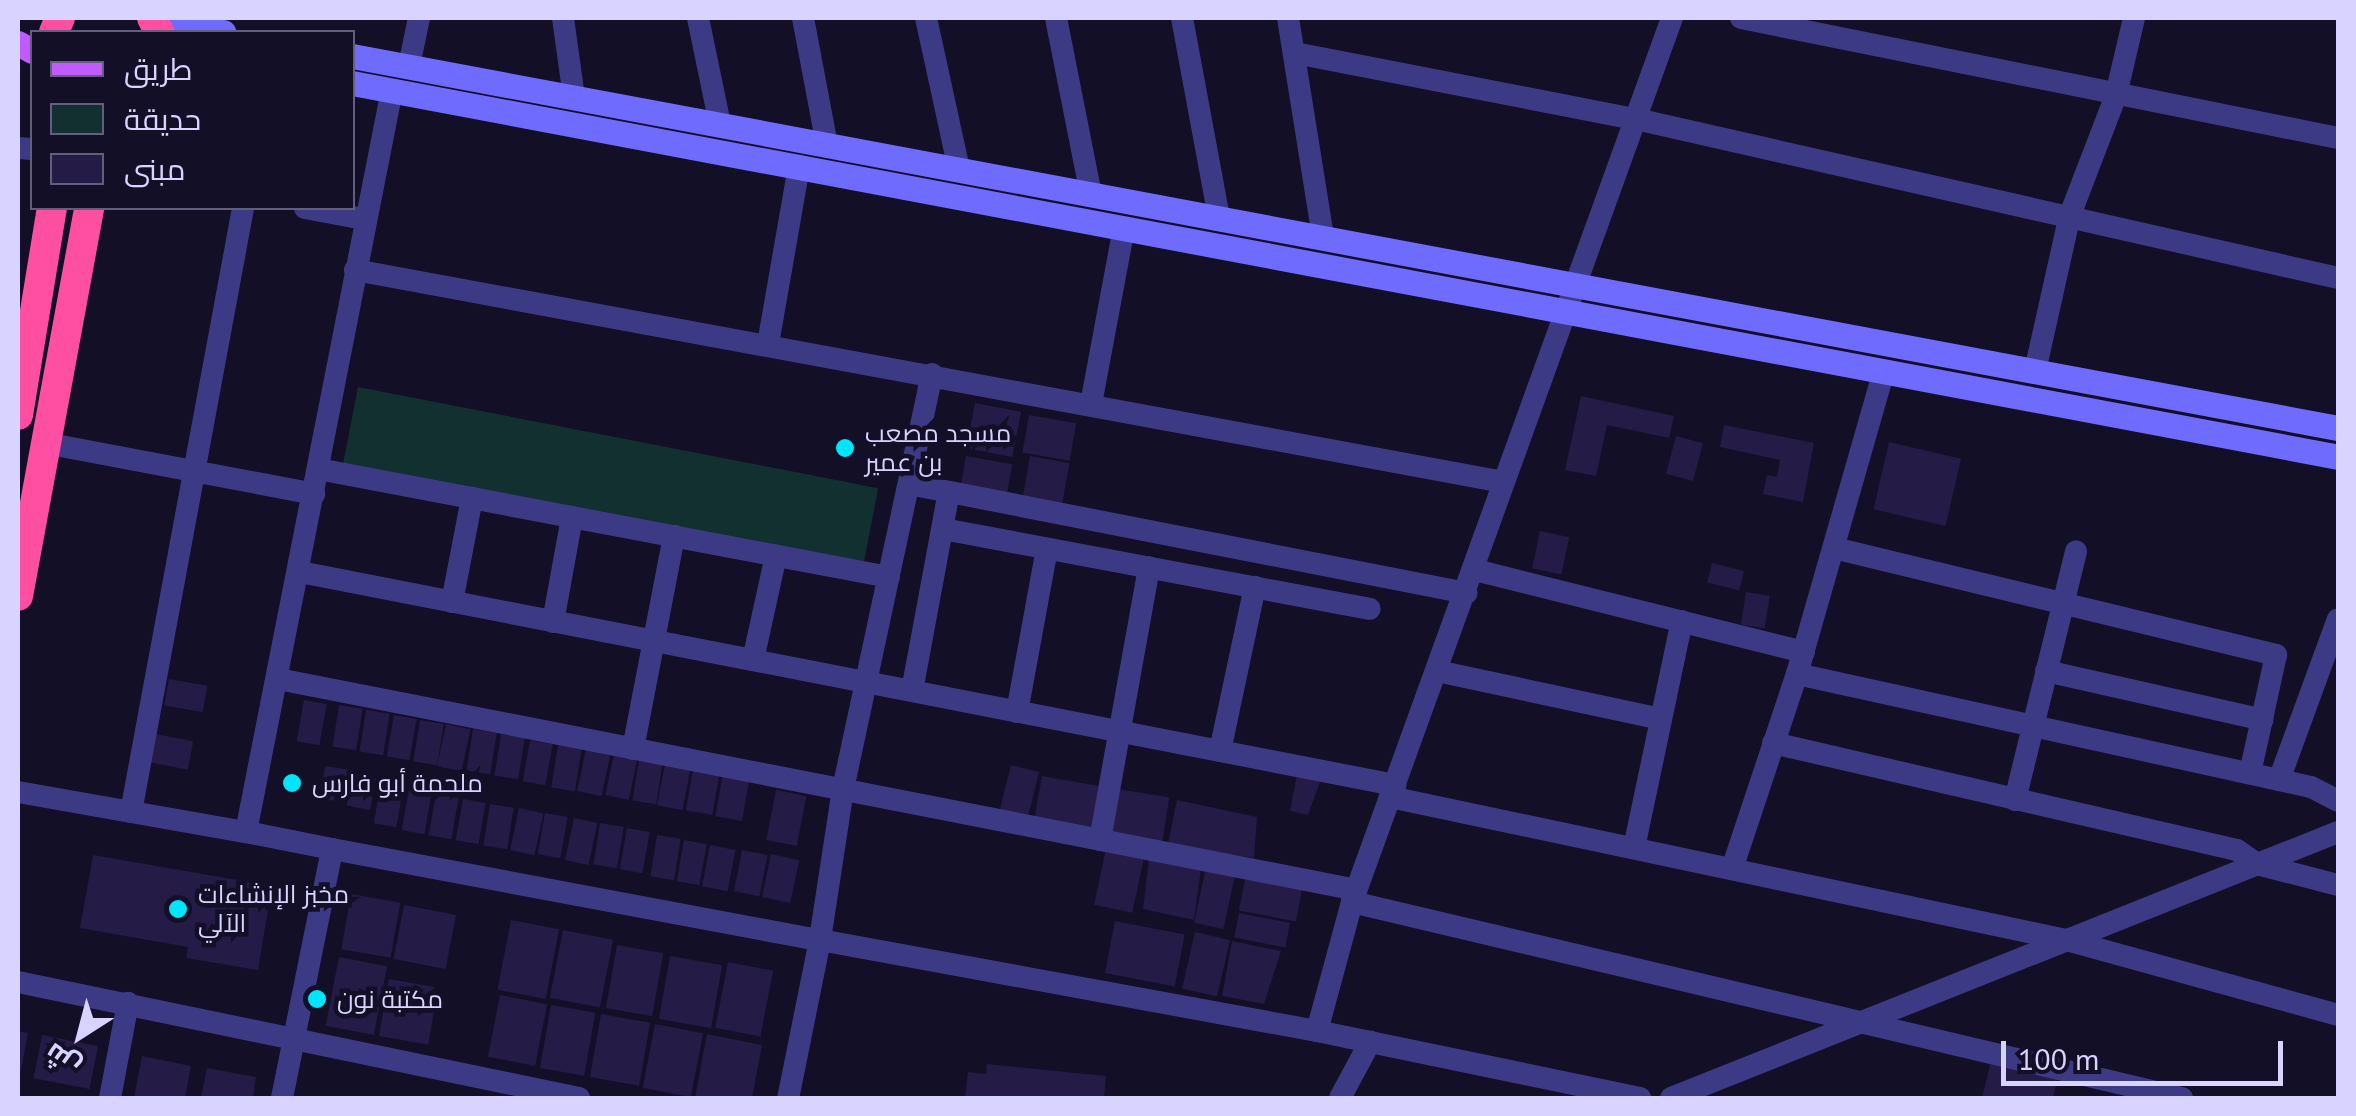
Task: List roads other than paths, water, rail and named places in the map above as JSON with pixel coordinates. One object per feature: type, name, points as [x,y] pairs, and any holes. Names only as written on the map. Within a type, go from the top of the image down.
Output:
[{"type":"highway","points":[[18,415],[52,210]]},
{"type":"highway","points":[[18,596],[89,210]]},
{"type":"main road","points":[[162,18],[214,30]]},
{"type":"main road","points":[[355,57],[2338,428]]},
{"type":"main road","points":[[355,84],[2338,458]]},
{"type":"street","points":[[410,66],[418,18]]},
{"type":"street","points":[[563,18],[574,97]]},
{"type":"street","points":[[698,18],[720,124]]},
{"type":"street","points":[[803,18],[827,144]]},
{"type":"street","points":[[926,18],[959,169]]},
{"type":"street","points":[[1056,18],[1091,194]]},
{"type":"street","points":[[1182,18],[1219,218]]},
{"type":"street","points":[[1288,18],[1323,237]]},
{"type":"street","points":[[1316,1030],[1354,896],[1475,570],[1561,310],[1578,285],[1672,18]]},
{"type":"street","points":[[1741,18],[2338,138]]},
{"type":"street","points":[[2035,371],[2070,215],[2116,95],[2134,18]]},
{"type":"street","points":[[1295,53],[1636,119],[2338,278]]},
{"type":"street","points":[[246,832],[392,90]]},
{"type":"street","points":[[768,344],[798,166]]},
{"type":"street","points":[[131,812],[242,210]]},
{"type":"street","points":[[316,210],[364,219]]},
{"type":"street","points":[[1092,404],[1124,228]]},
{"type":"street","points":[[355,270],[1502,482]]},
{"type":"street","points":[[1732,870],[1800,663],[1884,371]]},
{"type":"street","points":[[788,1098],[820,940],[843,789],[932,374]]},
{"type":"street","points":[[45,443],[314,494]]},
{"type":"street","points":[[318,468],[889,577]]},
{"type":"street","points":[[910,484],[1466,593]]},
{"type":"street","points":[[912,691],[950,492]]},
{"type":"street","points":[[452,602],[472,498]]},
{"type":"street","points":[[553,622],[572,517]]},
{"type":"street","points":[[942,529],[1370,609]]},
{"type":"street","points":[[633,748],[674,536]]},
{"type":"street","points":[[1834,548],[2276,655],[2250,773]]},
{"type":"street","points":[[1016,712],[1047,549]]},
{"type":"street","points":[[2016,800],[2076,550]]},
{"type":"street","points":[[752,660],[776,555]]},
{"type":"street","points":[[1100,840],[1149,567]]},
{"type":"street","points":[[1475,570],[1682,622],[1800,663],[2033,725],[2279,780],[2338,801]]},
{"type":"street","points":[[300,572],[1220,751],[1732,870],[2066,940],[2338,1015]]},
{"type":"street","points":[[1220,751],[1255,587]]},
{"type":"street","points":[[2279,780],[2338,619]]},
{"type":"street","points":[[1634,848],[1682,622]]},
{"type":"street","points":[[1437,671],[1660,719]]},
{"type":"street","points":[[2046,671],[2264,720]]},
{"type":"street","points":[[278,679],[1100,840],[1354,896],[2182,1098]]},
{"type":"street","points":[[1773,743],[2236,850],[2257,864],[2338,886]]},
{"type":"street","points":[[18,792],[1316,1030],[1640,1098]]},
{"type":"street","points":[[1671,1098],[2338,832]]},
{"type":"street","points":[[282,1098],[332,848]]},
{"type":"street","points":[[18,982],[579,1098]]},
{"type":"street","points":[[110,1098],[128,1002]]},
{"type":"street","points":[[1340,1098],[1370,1042]]},
{"type":"place","name":"مسجد مصعب بن عمير","points":[[845,448]]},
{"type":"place","name":"ملحمة أبو فارس","points":[[292,783]]},
{"type":"place","name":"مخبز الإنشاءات الآلي","points":[[178,909]]},
{"type":"place","name":"مكتبة نون","points":[[317,999]]}]
